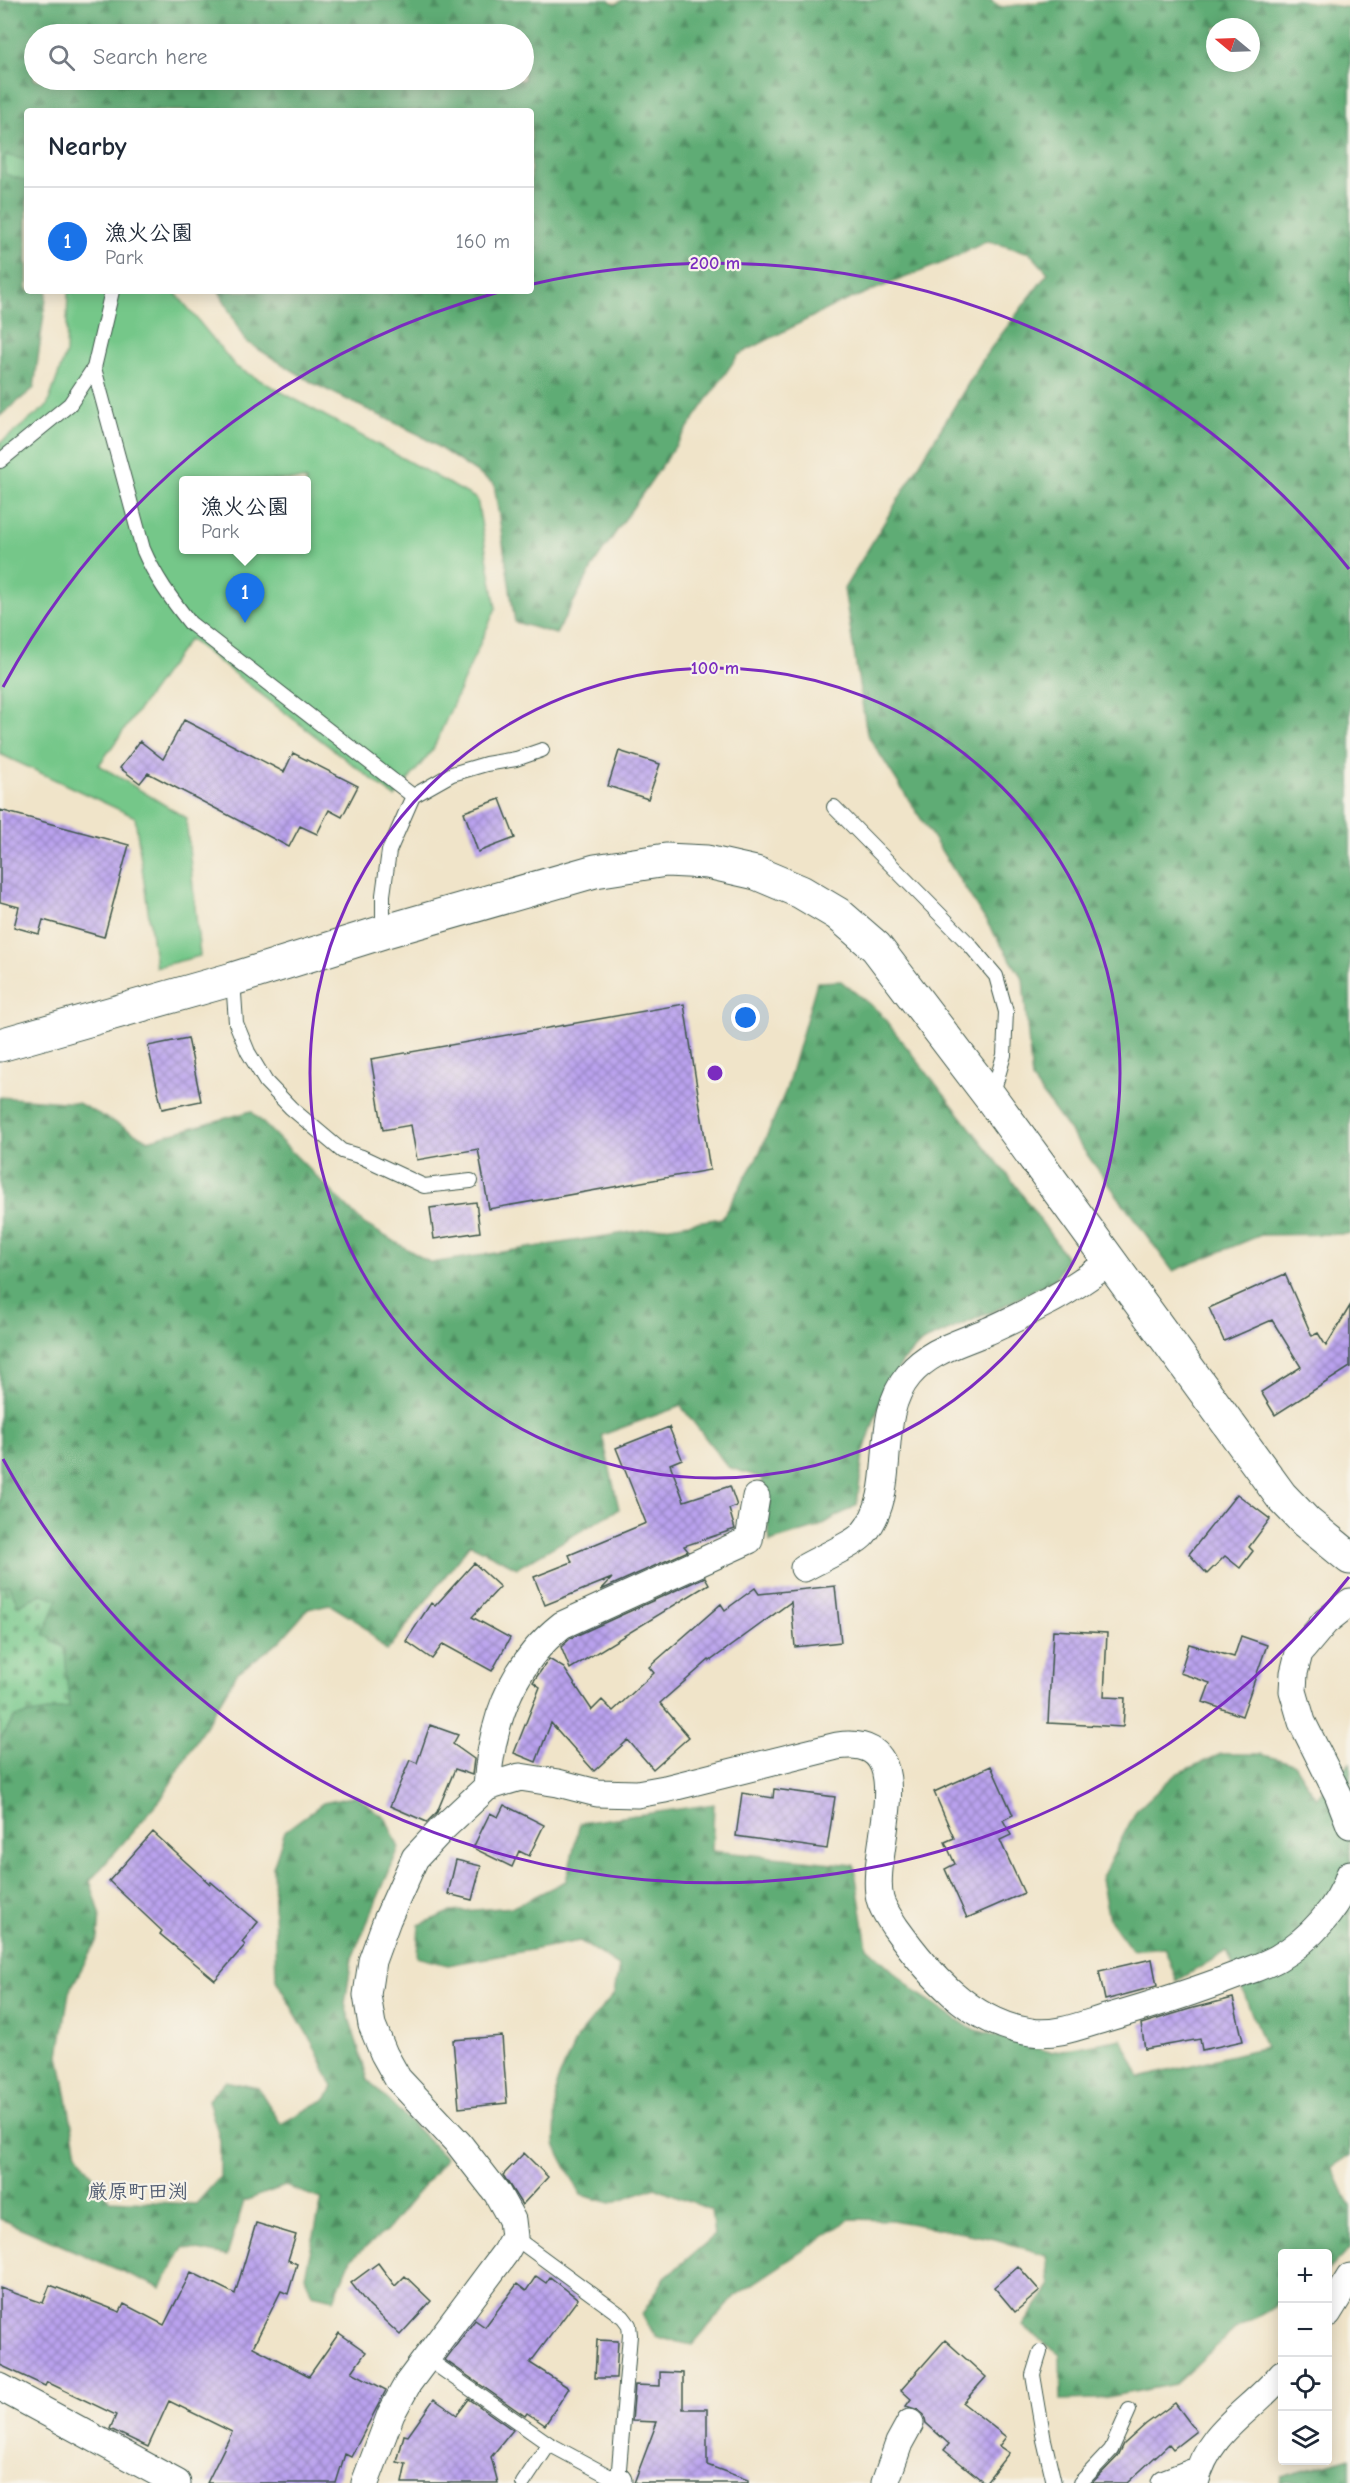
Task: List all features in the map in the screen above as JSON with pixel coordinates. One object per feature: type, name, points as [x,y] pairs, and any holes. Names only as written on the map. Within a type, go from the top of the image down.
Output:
[{"type":"street","points":[[0,1045],[233,979],[383,932],[595,871],[666,860],[707,862],[756,873],[801,892],[838,914],[876,947],[991,1098],[1281,1496],[1306,1522],[1350,1558]]},
{"type":"street","points":[[804,1568],[862,1536],[874,1515],[884,1481],[886,1438],[894,1407],[907,1378],[921,1362],[942,1349],[986,1332],[1047,1303],[1110,1262]]},
{"type":"street","points":[[487,1787],[489,1760],[503,1708],[525,1662],[541,1641],[562,1625],[749,1540],[756,1497]]},
{"type":"street","points":[[1350,1602],[1325,1622],[1299,1653],[1294,1673],[1293,1691],[1302,1722],[1338,1794],[1350,1826]]},
{"type":"street","points":[[365,2483],[391,2414],[425,2357],[505,2253],[514,2237],[512,2220],[497,2193],[459,2144],[398,2079],[372,2025],[367,1995],[376,1950],[415,1858],[442,1828],[487,1787],[520,1777],[558,1783],[597,1793],[637,1794],[666,1789],[837,1746],[852,1744],[870,1750],[883,1760],[887,1773],[889,1795],[879,1852],[880,1900],[894,1925],[919,1957],[965,2005],[995,2022],[1031,2032],[1058,2032],[1180,1997],[1277,1959],[1306,1937],[1329,1913],[1345,1890],[1350,1874]]},
{"type":"street","points":[[1332,2306],[1350,2277]]},
{"type":"street","points":[[1165,2483],[1197,2476],[1218,2435],[1278,2378]]},
{"type":"street","points":[[0,2387],[177,2483]]},
{"type":"street","points":[[885,2483],[899,2443],[910,2423]]},
{"type":"lane","points":[[0,461],[70,405],[94,368],[111,294]]},
{"type":"lane","points":[[94,368],[143,549],[167,594],[190,623],[413,796]]},
{"type":"lane","points":[[383,932],[383,895],[389,851],[413,796],[452,774],[486,764],[516,759],[542,750]]},
{"type":"lane","points":[[834,807],[968,943],[996,976],[1006,1011],[1004,1055],[991,1098]]},
{"type":"lane","points":[[233,979],[236,1023],[248,1052],[266,1082],[291,1108],[342,1151],[362,1157],[424,1186],[471,1181]]},
{"type":"lane","points":[[425,2357],[549,2444],[617,2482],[629,2325],[623,2317],[514,2237]]},
{"type":"lane","points":[[1040,2352],[1033,2375],[1054,2483]]},
{"type":"lane","points":[[1080,2483],[1111,2450],[1129,2410]]},
{"type":"lane","points":[[523,2483],[549,2444]]},
{"type":"green space","points":[[0,0],[608,0],[616,4],[623,0],[990,0],[1001,7],[1057,0],[1294,0],[1350,8],[1350,1234],[1261,1235],[1173,1271],[1032,1080],[1023,979],[867,734],[844,589],[985,356],[1048,273],[1030,253],[987,241],[947,261],[833,306],[738,355],[596,561],[556,634],[515,622],[494,484],[420,435],[313,383],[245,341],[221,294],[534,294],[534,108],[24,108],[24,294],[47,294],[34,388],[0,416]]},
{"type":"green space","points":[[5,155],[24,159],[24,180],[5,174]]},
{"type":"green space","points":[[68,294],[176,294],[236,367],[477,499],[496,608],[433,749],[395,797],[189,639],[99,765],[186,818],[200,956],[156,967],[135,817],[0,754],[0,443],[47,406],[66,353]]},
{"type":"green space","points":[[841,981],[879,1012],[1016,1186],[1067,1258],[1055,1279],[996,1310],[922,1342],[902,1362],[879,1406],[863,1454],[857,1505],[818,1527],[770,1542],[762,1478],[728,1467],[681,1406],[602,1435],[619,1509],[517,1568],[470,1544],[387,1651],[360,1623],[329,1604],[308,1609],[280,1641],[237,1673],[161,1799],[90,1881],[100,1913],[98,1938],[69,1992],[59,2055],[77,2153],[109,2200],[196,2204],[220,2177],[220,2140],[208,2100],[225,2081],[258,2088],[281,2124],[327,2098],[333,2087],[313,2044],[276,1980],[273,1867],[285,1831],[323,1803],[356,1796],[386,1819],[399,1848],[352,1958],[345,2004],[368,2080],[446,2158],[387,2230],[351,2259],[334,2299],[312,2294],[305,2276],[322,2199],[285,2186],[244,2201],[227,2256],[183,2247],[161,2288],[0,2219],[0,1739],[15,1717],[69,1707],[44,1634],[42,1594],[18,1605],[9,1585],[0,1588],[0,1097],[78,1103],[148,1140],[251,1111],[364,1224],[431,1263],[722,1218],[759,1154],[786,1090],[817,982]]},
{"type":"green space","points":[[9,1585],[18,1605],[42,1594],[58,1599],[44,1634],[65,1649],[69,1707],[15,1717],[0,1739],[0,1588]]},
{"type":"green space","points":[[1221,1754],[1261,1754],[1294,1764],[1316,1798],[1350,1763],[1350,2155],[1332,2167],[1350,2207],[1350,2248],[1332,2267],[1332,2249],[1278,2249],[1278,2305],[1235,2329],[1175,2384],[1098,2399],[1061,2400],[1060,2355],[1023,2326],[1050,2287],[1046,2255],[995,2239],[892,2220],[850,2219],[735,2296],[692,2345],[656,2337],[642,2315],[664,2279],[714,2236],[711,2210],[655,2187],[611,2203],[581,2195],[555,2145],[556,2085],[577,2038],[614,1994],[619,1966],[580,1941],[448,1965],[417,1957],[419,1925],[450,1912],[513,1907],[566,1881],[580,1823],[714,1804],[712,1851],[854,1865],[867,1947],[917,1993],[970,2028],[1050,2052],[1122,2039],[1140,2078],[1265,2047],[1227,1951],[1177,1981],[1164,1947],[1132,1950],[1109,1919],[1101,1879],[1136,1811],[1176,1774]]},
{"type":"green space","points":[[1350,2457],[1350,2483],[1280,2483],[1281,2477],[1322,2465],[1332,2465],[1332,2462]]},
{"type":"building","points":[[184,720],[284,772],[293,753],[358,786],[342,817],[329,810],[317,834],[300,826],[289,847],[148,773],[140,783],[120,768],[140,741],[163,759]]},
{"type":"building","points":[[619,751],[660,764],[648,799],[608,786]]},
{"type":"building","points":[[500,799],[515,838],[478,852],[464,812]]},
{"type":"building","points":[[0,810],[129,845],[104,937],[43,920],[39,934],[14,927],[19,907],[0,902]]},
{"type":"building","points":[[684,1004],[710,1170],[489,1209],[478,1149],[417,1160],[411,1125],[383,1130],[371,1059]]},
{"type":"building","points":[[188,1038],[201,1101],[162,1109],[148,1046]]},
{"type":"building","points":[[476,1202],[480,1232],[434,1239],[430,1208]]},
{"type":"building","points":[[1285,1274],[1312,1336],[1318,1333],[1326,1346],[1350,1306],[1350,1367],[1275,1415],[1261,1392],[1301,1367],[1272,1320],[1224,1341],[1209,1308]]},
{"type":"building","points":[[669,1427],[682,1459],[670,1464],[684,1501],[730,1486],[737,1506],[729,1509],[735,1529],[684,1546],[688,1551],[601,1590],[612,1578],[545,1605],[534,1577],[572,1562],[569,1555],[646,1523],[616,1448]]},
{"type":"building","points":[[1237,1494],[1270,1519],[1249,1547],[1253,1551],[1240,1568],[1225,1556],[1207,1574],[1189,1554]]},
{"type":"building","points":[[474,1563],[500,1587],[472,1617],[510,1638],[492,1671],[443,1644],[432,1659],[406,1641],[431,1603],[435,1606]]},
{"type":"building","points":[[705,1577],[709,1584],[570,1669],[561,1647],[571,1638]]},
{"type":"building","points":[[835,1586],[841,1642],[795,1647],[791,1602],[709,1660],[660,1703],[689,1737],[653,1769],[628,1740],[594,1771],[551,1723],[536,1762],[514,1753],[540,1687],[533,1682],[549,1659],[564,1668],[592,1710],[602,1700],[613,1711],[654,1673],[649,1667],[721,1604],[725,1610],[755,1588],[759,1594]]},
{"type":"building","points":[[1053,1630],[1107,1633],[1104,1697],[1125,1698],[1123,1727],[1048,1723]]},
{"type":"building","points":[[1241,1636],[1267,1645],[1242,1716],[1203,1702],[1210,1683],[1180,1673],[1189,1644],[1234,1657]]},
{"type":"building","points":[[430,1725],[458,1735],[453,1744],[474,1759],[472,1775],[455,1769],[437,1812],[427,1822],[390,1806],[410,1760],[417,1763]]},
{"type":"building","points":[[991,1766],[1013,1815],[1003,1820],[1011,1835],[1000,1840],[1024,1893],[967,1918],[945,1869],[955,1864],[945,1842],[954,1838],[934,1792]]},
{"type":"building","points":[[774,1789],[835,1797],[827,1849],[736,1836],[742,1793],[773,1798]]},
{"type":"building","points":[[504,1805],[544,1825],[529,1856],[519,1851],[512,1867],[473,1848],[490,1813],[498,1817]]},
{"type":"building","points":[[153,1832],[210,1884],[211,1882],[258,1922],[242,1942],[245,1945],[215,1980],[160,1934],[162,1931],[109,1881]]},
{"type":"building","points":[[456,1860],[481,1866],[472,1900],[448,1894]]},
{"type":"building","points":[[1152,1959],[1157,1986],[1105,2000],[1099,1971]]},
{"type":"building","points":[[1233,1998],[1243,2041],[1202,2050],[1200,2039],[1145,2049],[1141,2024]]},
{"type":"building","points":[[502,2036],[507,2103],[459,2108],[453,2040]]},
{"type":"building","points":[[524,2153],[548,2177],[522,2205],[503,2175]]},
{"type":"building","points":[[256,2223],[296,2235],[288,2260],[297,2264],[288,2294],[281,2291],[253,2347],[309,2376],[339,2333],[366,2352],[352,2372],[386,2390],[351,2457],[345,2454],[336,2483],[207,2483],[232,2432],[169,2401],[148,2447],[110,2429],[116,2415],[47,2382],[45,2386],[0,2365],[0,2288],[43,2303],[50,2285],[120,2312],[124,2304],[164,2325],[191,2272],[235,2294]]},
{"type":"building","points":[[378,2263],[395,2286],[405,2276],[431,2301],[400,2335],[369,2306],[351,2283]]},
{"type":"building","points":[[1018,2266],[1040,2291],[1015,2312],[994,2287]]},
{"type":"building","points":[[536,2276],[546,2283],[550,2277],[578,2299],[530,2363],[569,2388],[545,2425],[527,2413],[525,2416],[445,2360],[475,2320],[485,2327],[517,2284],[526,2291]]},
{"type":"building","points":[[597,2340],[618,2341],[616,2378],[595,2378]]},
{"type":"building","points":[[945,2340],[986,2377],[963,2403],[1006,2437],[999,2446],[1009,2453],[985,2483],[944,2450],[949,2444],[926,2423],[924,2415],[906,2406],[911,2399],[901,2390]]},
{"type":"building","points":[[660,2372],[683,2373],[683,2409],[707,2409],[707,2465],[748,2480],[748,2483],[634,2483],[657,2422],[632,2421],[635,2385],[660,2386]]},
{"type":"building","points":[[434,2399],[457,2415],[469,2399],[513,2430],[491,2457],[498,2483],[402,2483],[406,2464],[397,2462],[404,2435],[408,2436]]},
{"type":"building","points":[[1175,2403],[1196,2431],[1173,2449],[1169,2444],[1127,2483],[1092,2483],[1118,2456],[1124,2444],[1146,2424]]},
{"type":"place","name":"漁火公園","points":[[245,623]]},
{"type":"district","name":"厳原町田渕","points":[[138,2191]]}]
